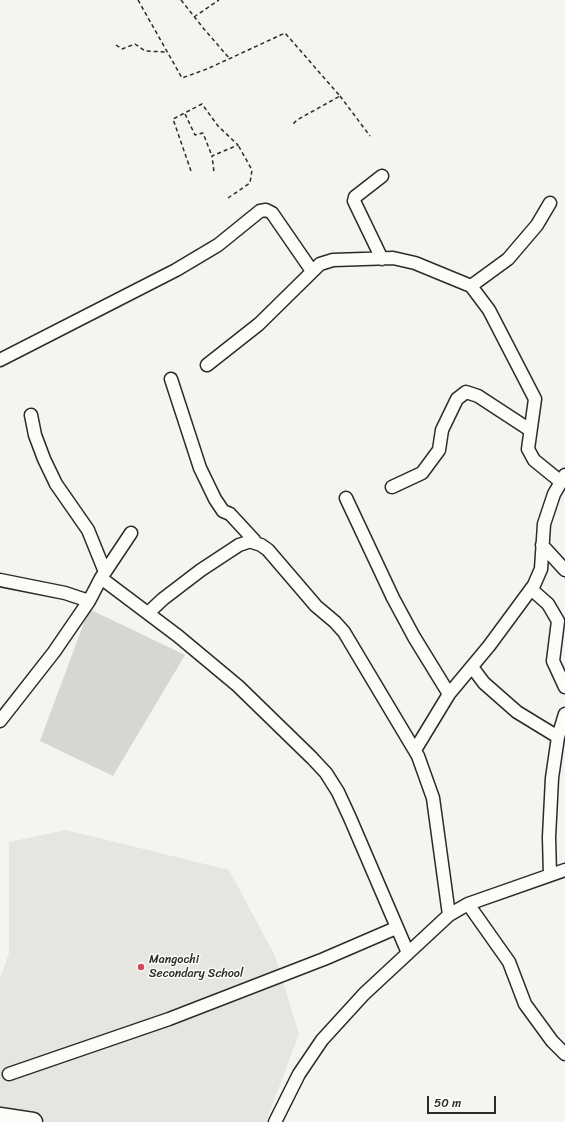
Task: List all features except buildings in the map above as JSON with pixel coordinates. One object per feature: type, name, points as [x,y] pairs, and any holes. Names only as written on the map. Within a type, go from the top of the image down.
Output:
[{"type":"highway","points":[[0,1117],[33,1122]]},
{"type":"street","points":[[382,176],[355,197],[354,201],[382,259]]},
{"type":"street","points":[[471,286],[508,259],[537,225],[550,203]]},
{"type":"street","points":[[0,360],[176,270],[218,245],[260,211],[266,210],[272,212],[312,271]]},
{"type":"street","points":[[207,365],[259,324],[320,264],[333,260],[393,258],[415,263],[471,286],[489,310],[531,390],[534,399],[528,449],[534,460],[563,478],[551,501],[544,524],[541,569],[531,589],[472,667],[449,694],[415,750]]},
{"type":"street","points":[[170,379],[208,486],[223,511],[230,514],[254,540],[252,542],[261,545],[268,550],[316,606],[336,622],[348,636],[415,750],[433,798],[449,915]]},
{"type":"street","points":[[392,487],[422,473],[439,450],[442,430],[457,399],[466,392],[484,400],[530,430]]},
{"type":"street","points":[[31,415],[35,435],[44,459],[56,484],[88,530],[103,575],[238,686],[326,773],[338,792],[347,811],[408,953]]},
{"type":"street","points":[[346,498],[393,598],[414,637],[449,694]]},
{"type":"street","points":[[0,721],[41,671],[89,601],[103,575],[131,533]]},
{"type":"street","points":[[148,613],[163,599],[201,570],[238,545],[254,540]]},
{"type":"street","points":[[542,545],[565,570]]},
{"type":"street","points":[[0,580],[58,592],[89,601]]},
{"type":"street","points":[[531,589],[548,604],[555,613],[558,622],[553,661],[565,687]]},
{"type":"street","points":[[472,667],[484,683],[517,712],[558,737]]},
{"type":"street","points":[[550,875],[549,831],[552,778],[558,737],[565,714]]},
{"type":"street","points":[[275,1122],[299,1074],[322,1040],[351,1007],[449,915],[468,904],[565,870]]},
{"type":"street","points":[[468,904],[506,958],[525,1004],[563,1051]]},
{"type":"street","points":[[9,1074],[169,1019],[324,959],[396,928]]},
{"type":"path","points":[[138,0],[182,78],[230,59],[285,32],[340,96],[370,136]]},
{"type":"path","points":[[181,0],[230,59]]},
{"type":"path","points":[[194,17],[219,0]]},
{"type":"path","points":[[116,45],[122,49],[135,44],[145,51],[166,52]]},
{"type":"path","points":[[292,125],[297,120],[340,96]]},
{"type":"path","points":[[191,171],[173,120],[202,104],[218,126],[238,145],[252,170],[250,183],[228,198]]},
{"type":"path","points":[[185,114],[196,135],[203,133],[212,156],[214,172]]},
{"type":"path","points":[[212,156],[238,145]]},
{"type":"shaded area","points":[[89,609],[185,655],[113,776],[40,741]]},
{"type":"shaded area","name":"Mangochi Secondary School","points":[[66,830],[229,870],[275,956],[299,1034],[266,1122],[48,1122],[0,1109],[0,978],[9,953],[9,842]]},
{"type":"place","name":"Mangochi Secondary School","points":[[141,967]]}]
